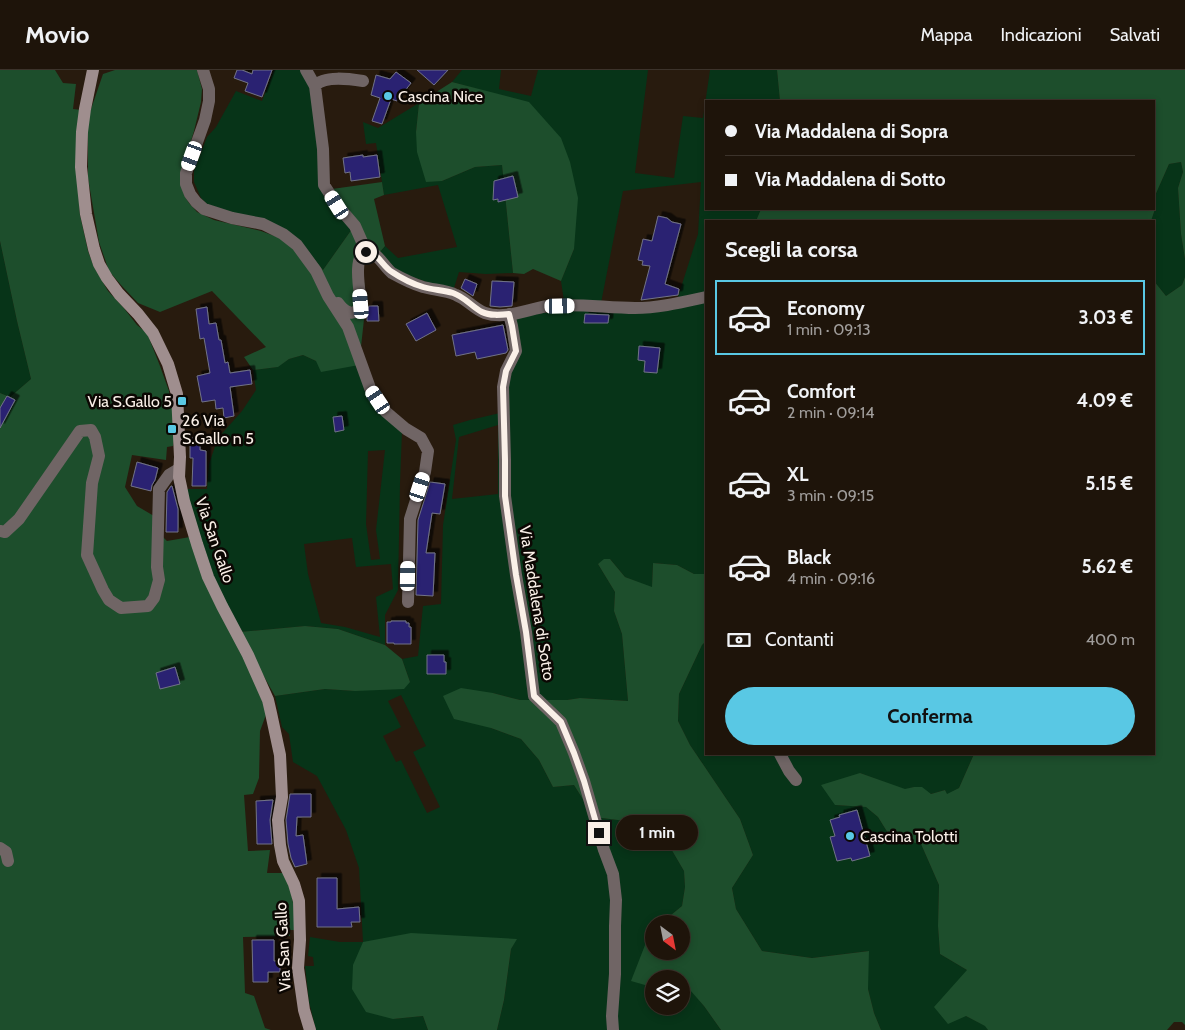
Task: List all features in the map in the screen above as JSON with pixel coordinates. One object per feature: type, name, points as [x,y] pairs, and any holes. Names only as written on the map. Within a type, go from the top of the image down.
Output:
[{"type":"street","name":"Via San Gallo","points":[[93,70],[82,141],[81,168],[86,214],[99,264],[118,294],[138,314],[153,333],[168,364],[177,394],[179,477],[196,544],[208,577],[248,655],[268,700],[280,755],[282,797],[278,820],[280,845],[283,861],[294,884],[298,902],[300,940],[298,968],[304,1010],[310,1030]]},
{"type":"street","points":[[203,70],[209,89],[209,101],[205,120],[186,173],[186,184],[190,194],[204,209],[232,218],[263,224],[283,234],[297,245],[316,270],[328,296],[348,327],[370,388],[386,412],[406,429],[421,438],[428,451],[425,472],[410,519],[408,602]]},
{"type":"street","points":[[306,70],[315,86],[323,149],[324,185],[337,205],[355,226],[366,252]]},
{"type":"street","points":[[315,86],[319,82],[327,80],[363,81]]},
{"type":"street","points":[[351,333],[361,304],[357,263],[361,255],[366,252],[371,252],[390,271],[405,279],[423,287],[456,294],[483,312],[493,315],[509,314],[548,306],[642,308],[705,297]]},
{"type":"street","points":[[322,281],[347,313],[354,313],[359,309]]},
{"type":"street","name":"Via Maddalena di Sotto","points":[[509,314],[516,351],[506,371],[503,387],[505,496],[516,575],[526,632],[534,696],[561,722],[584,781],[613,874],[616,900],[616,974],[612,1016],[613,1030]]},
{"type":"street","points":[[0,531],[5,532],[19,519],[80,431],[91,430],[95,437],[98,456],[92,483],[87,555],[102,590],[109,600],[121,608],[148,606],[154,598],[159,580],[157,568],[159,489],[169,475],[179,469]]},
{"type":"street","points":[[780,755],[788,771],[796,780]]},
{"type":"street","points":[[0,848],[6,852],[8,861]]},
{"type":"green space","points":[[0,70],[55,70],[63,83],[76,84],[73,109],[82,110],[77,172],[80,215],[88,251],[94,267],[108,291],[137,325],[147,333],[169,391],[176,429],[173,446],[167,447],[166,460],[132,455],[125,487],[137,506],[154,516],[158,532],[167,541],[190,537],[267,712],[260,731],[259,778],[253,794],[244,795],[248,851],[270,850],[267,873],[283,873],[287,880],[293,901],[295,930],[290,930],[290,936],[243,937],[245,993],[254,996],[265,1028],[271,1030],[0,1030],[0,393],[10,397],[31,379],[0,241]]},
{"type":"green space","points":[[115,70],[197,70],[202,89],[201,102],[181,174],[184,195],[189,203],[197,212],[214,220],[301,242],[323,270],[352,229],[332,189],[382,182],[384,195],[374,199],[385,246],[374,259],[369,255],[362,262],[366,301],[359,365],[321,372],[316,361],[303,355],[289,359],[278,367],[253,370],[244,357],[266,347],[212,291],[160,312],[138,303],[109,271],[99,242],[88,178],[88,123],[103,74]]},
{"type":"green space","points":[[274,70],[304,70],[310,89],[318,137],[319,183],[325,198],[352,229],[323,270],[301,242],[234,213],[207,204],[201,198],[194,182],[194,171],[207,137],[216,127],[236,91],[262,101]]},
{"type":"green space","points":[[462,70],[501,70],[499,89],[531,96],[538,70],[648,70],[635,173],[674,178],[683,116],[703,118],[705,104],[705,210],[761,210],[756,220],[705,220],[705,294],[677,300],[698,234],[701,182],[623,191],[601,303],[564,301],[561,281],[574,249],[481,90],[452,82]]},
{"type":"green space","points":[[710,70],[777,70],[780,100],[706,100]]},
{"type":"green space","points":[[777,70],[1185,70],[1185,259],[1181,234],[1178,188],[1183,172],[1181,162],[1169,164],[1155,196],[1155,100],[780,100]]},
{"type":"green space","points":[[452,82],[529,102],[561,138],[570,162],[578,198],[574,249],[561,281],[533,269],[524,274],[513,273],[502,165],[475,167],[442,181],[426,182],[417,152],[416,132],[419,103]]},
{"type":"green space","points":[[419,103],[416,132],[442,181],[475,167],[502,165],[513,273],[459,272],[453,291],[398,272],[380,252],[385,246],[398,258],[457,247],[438,185],[384,195],[376,143],[366,144],[363,122],[378,128]]},
{"type":"green space","points":[[1181,162],[1183,172],[1178,188],[1185,277],[1182,285],[1166,296],[1155,282],[1155,220],[1151,220],[1155,210],[1155,196],[1169,164]]},
{"type":"green space","points":[[761,210],[1155,210],[1151,220],[756,220]]},
{"type":"green space","points":[[0,241],[31,379],[10,397],[0,393]]},
{"type":"green space","points":[[1185,277],[1185,1025],[1182,1022],[1174,1022],[1167,1030],[988,1030],[985,1026],[966,1016],[948,1024],[934,1007],[967,970],[940,954],[938,926],[939,885],[921,844],[891,838],[878,817],[866,807],[835,805],[821,785],[860,773],[905,789],[922,787],[931,794],[945,790],[947,794],[959,788],[974,755],[1155,755],[1155,282],[1166,296],[1182,285]]},
{"type":"green space","points":[[705,301],[705,574],[694,574],[677,565],[653,563],[652,588],[625,577],[610,559],[598,564],[615,592],[614,611],[622,634],[628,701],[580,698],[532,701],[493,693],[491,728],[521,739],[539,760],[553,787],[574,785],[594,817],[641,823],[670,847],[684,871],[685,887],[682,906],[671,915],[645,915],[645,1015],[690,1015],[690,989],[721,1030],[497,1030],[504,1000],[511,949],[516,939],[393,1019],[423,1016],[428,1030],[316,1030],[309,1002],[305,966],[314,966],[313,957],[308,956],[310,937],[340,942],[363,942],[359,868],[346,830],[317,776],[293,762],[289,734],[282,727],[275,696],[325,689],[355,691],[410,682],[402,659],[418,656],[423,606],[441,604],[443,525],[456,440],[453,425],[500,413],[509,494],[507,381],[515,317],[565,310]],"holes":[[[498,425],[498,494],[452,499],[459,437]],[[401,695],[426,746],[413,752],[440,807],[427,813],[401,760],[396,762],[383,736],[401,727],[388,701]]]},
{"type":"green space","points":[[303,355],[316,361],[359,365],[402,431],[398,590],[385,615],[385,645],[338,629],[305,626],[239,632],[213,585],[185,489],[207,489],[209,464],[218,438],[242,411],[256,390],[253,370],[277,367],[289,359]],"holes":[[[385,450],[376,530],[380,559],[371,560],[366,524],[368,451]],[[352,538],[356,567],[391,564],[393,589],[376,597],[380,637],[345,627],[321,623],[308,574],[304,544]]]},
{"type":"green space","points":[[604,559],[610,559],[625,577],[652,587],[653,563],[677,565],[694,574],[705,574],[705,642],[679,694],[678,721],[690,745],[740,819],[753,855],[732,888],[736,909],[762,951],[812,958],[869,951],[868,989],[874,1013],[881,1030],[721,1030],[690,990],[690,970],[645,970],[645,985],[631,981],[645,945],[645,960],[690,960],[690,915],[671,915],[682,906],[685,887],[684,871],[670,847],[641,823],[594,817],[574,785],[553,787],[539,760],[521,739],[491,728],[454,719],[443,696],[461,688],[520,700],[567,700],[580,698],[628,701],[622,634],[614,611],[615,592],[598,564]]},
{"type":"green space","points":[[305,626],[338,629],[385,645],[402,659],[410,682],[404,689],[355,691],[325,689],[275,696],[239,632]]},
{"type":"green space","points":[[705,642],[705,755],[974,755],[959,788],[947,795],[945,790],[931,794],[914,787],[905,790],[860,773],[835,805],[866,807],[878,817],[891,838],[921,844],[939,885],[938,926],[940,954],[967,970],[966,1016],[986,1026],[988,1030],[881,1030],[874,1013],[868,989],[868,951],[812,958],[762,951],[736,909],[732,888],[753,855],[740,819],[690,745],[678,721],[679,694]]},
{"type":"green space","points":[[411,933],[517,939],[511,949],[504,1000],[497,1030],[428,1030],[423,1016],[393,1019],[366,1012],[352,989],[353,965],[363,942]]},
{"type":"building","points":[[237,70],[252,74],[253,70],[272,70],[262,97],[245,91],[248,83],[234,78]]},
{"type":"building","points":[[417,70],[448,70],[434,85]]},
{"type":"building","name":"Cascina Nice","points":[[396,72],[411,83],[397,101],[391,99],[382,124],[372,121],[380,98],[371,95],[376,75],[390,79]]},
{"type":"building","points":[[363,155],[363,157],[377,155],[380,177],[351,181],[350,172],[345,173],[343,158]]},
{"type":"building","points":[[513,176],[518,197],[498,202],[498,199],[493,200],[494,181]]},
{"type":"building","points":[[658,216],[681,224],[665,284],[679,289],[678,295],[641,300],[650,266],[642,265],[643,261],[638,260],[643,239],[652,241]]},
{"type":"building","points":[[465,279],[477,284],[473,296],[461,288]]},
{"type":"building","points":[[492,281],[514,282],[512,306],[490,306]]},
{"type":"building","points":[[369,306],[378,306],[379,321],[367,321]]},
{"type":"building","points":[[207,307],[209,324],[216,323],[225,363],[228,362],[230,373],[250,370],[252,384],[230,387],[234,416],[224,418],[223,408],[216,409],[215,400],[202,402],[197,376],[210,373],[204,338],[200,339],[196,309]]},
{"type":"building","points":[[427,313],[436,330],[416,341],[406,324]]},
{"type":"building","points":[[585,314],[609,315],[608,323],[584,323]]},
{"type":"building","points":[[503,325],[508,350],[506,353],[477,359],[475,352],[456,356],[452,335]]},
{"type":"building","points":[[639,346],[660,348],[657,373],[644,372],[645,361],[638,360]]},
{"type":"building","points":[[7,396],[15,400],[0,428],[0,408]]},
{"type":"building","points":[[342,416],[344,430],[335,432],[333,417]]},
{"type":"building","points":[[190,438],[200,438],[200,450],[206,451],[206,486],[192,486],[193,458],[190,458]]},
{"type":"building","points":[[137,462],[158,468],[151,491],[131,486]]},
{"type":"building","points":[[430,482],[445,484],[440,514],[432,513],[426,553],[435,553],[433,596],[416,595],[418,520]]},
{"type":"building","points":[[171,486],[178,509],[178,532],[166,532],[167,492]]},
{"type":"building","points":[[406,621],[406,623],[409,623],[409,627],[411,627],[411,644],[387,643],[387,622]]},
{"type":"building","points":[[427,655],[444,655],[446,674],[427,674]]},
{"type":"building","points":[[175,667],[180,684],[160,689],[156,673]]},
{"type":"building","points":[[290,794],[311,794],[311,817],[297,817],[296,836],[303,835],[307,864],[295,867],[288,844],[286,820]]},
{"type":"building","points":[[273,800],[270,820],[272,844],[257,844],[256,801]]},
{"type":"building","name":"Cascina Tolotti","points":[[857,810],[870,856],[852,861],[851,858],[837,861],[830,837],[835,836],[830,820],[840,817],[839,815]]},
{"type":"building","points":[[317,878],[337,878],[337,909],[359,907],[360,922],[351,922],[352,927],[317,927]]},
{"type":"building","points":[[252,940],[274,940],[274,961],[280,961],[280,972],[268,972],[268,982],[253,982]]},
{"type":"place","name":"Cascina Nice","points":[[388,96]]},
{"type":"place","name":"Via S.Gallo 5","points":[[182,401]]},
{"type":"place","name":"26 Via S.Gallo n 5","points":[[172,429]]},
{"type":"place","name":"Cascina Tolotti","points":[[850,836]]},
{"type":"route","points":[[366,252],[371,252],[390,271],[423,287],[456,294],[483,312],[493,315],[509,314],[516,351],[506,371],[503,387],[505,496],[534,696],[561,722],[584,781],[599,833]]}]
